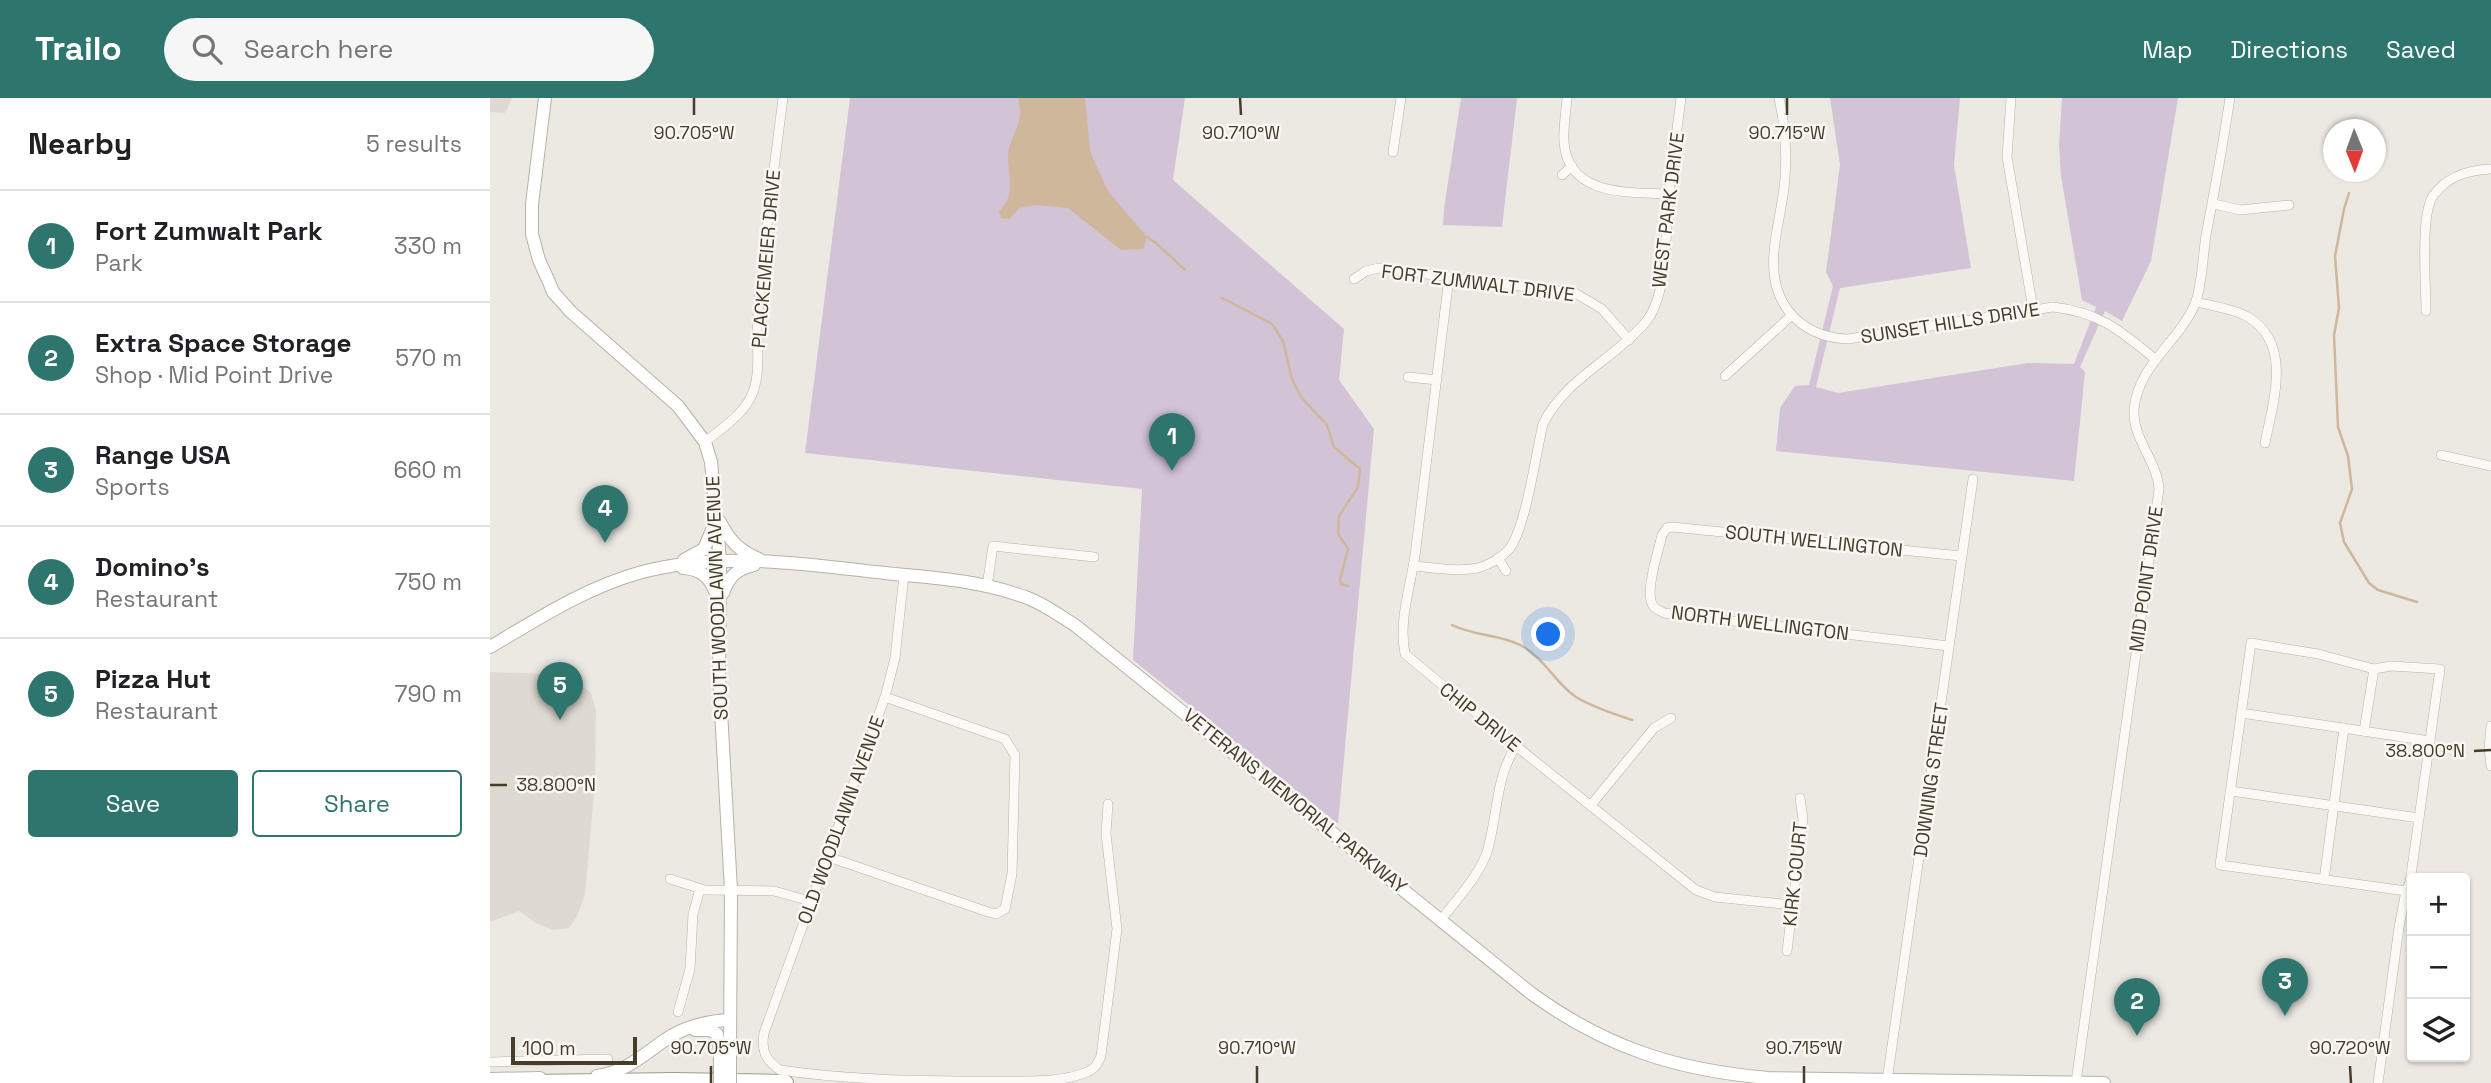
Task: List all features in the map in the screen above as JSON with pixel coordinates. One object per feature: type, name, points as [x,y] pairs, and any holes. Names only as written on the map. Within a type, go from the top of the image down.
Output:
[{"type":"highway","points":[[532,1083],[785,1083]]},
{"type":"street","name":"SOUTH WOODLAWN AVENUE","points":[[545,98],[532,204],[532,233],[539,260],[553,292],[570,312],[678,406],[705,442],[715,481],[720,560],[719,675],[731,890],[729,1020],[725,1049],[730,1083]]},
{"type":"street","name":"PLACKEMEIER DRIVE","points":[[705,442],[738,414],[750,399],[757,378],[757,320],[762,265],[783,98]]},
{"type":"street","points":[[1393,152],[1401,98]]},
{"type":"street","points":[[1567,98],[1564,142],[1572,166],[1586,181],[1605,190],[1669,194]]},
{"type":"street","name":"WEST PARK DRIVE","points":[[1498,558],[1509,549],[1519,530],[1543,424],[1550,409],[1561,395],[1629,340],[1650,316],[1661,281],[1681,98]]},
{"type":"street","points":[[1725,376],[1791,316],[1775,280],[1787,140],[1779,98]]},
{"type":"street","points":[[2011,98],[2008,168],[2033,309]]},
{"type":"street","name":"MID POINT DRIVE","points":[[2076,1082],[2159,489],[2154,464],[2135,426],[2134,408],[2142,380],[2155,359],[2178,334],[2196,302],[2230,98]]},
{"type":"street","points":[[1562,175],[1572,166]]},
{"type":"street","points":[[2426,311],[2425,237],[2432,198],[2451,178],[2466,172],[2491,169]]},
{"type":"street","points":[[2214,204],[2240,210],[2289,205]]},
{"type":"street","name":"FORT ZUMWALT DRIVE","points":[[1354,279],[1366,271],[1379,268],[1575,293],[1598,305],[1629,340]]},
{"type":"street","name":"CHIP DRIVE","points":[[1449,277],[1414,566],[1404,615],[1402,637],[1405,653],[1696,890],[1715,897],[1792,905]]},
{"type":"street","points":[[2196,302],[2246,316],[2262,327],[2273,343],[2277,367],[2265,443]]},
{"type":"street","name":"SUNSET HILLS DRIVE","points":[[1791,316],[1809,330],[1828,337],[1848,339],[2033,309],[2072,309],[2097,317],[2119,330],[2155,359]]},
{"type":"street","points":[[1408,377],[1437,380]]},
{"type":"street","points":[[2441,455],[2491,466]]},
{"type":"street","name":"DOWNING STREET","points":[[1887,1081],[1973,479]]},
{"type":"street","points":[[717,516],[731,541],[739,549],[767,562]]},
{"type":"street","points":[[664,568],[693,557],[704,549],[717,516]]},
{"type":"street","name":"SOUTH WELLINGTON","points":[[1667,528],[1961,555]]},
{"type":"street","name":"NORTH WELLINGTON","points":[[1667,528],[1662,535],[1650,589],[1654,607],[1664,613],[1949,646]]},
{"type":"street","points":[[988,586],[993,546],[1094,556]]},
{"type":"street","points":[[1414,566],[1465,570],[1479,568],[1498,558],[1506,571]]},
{"type":"street","name":"VETERANS MEMORIAL PARKWAY","points":[[490,647],[567,602],[599,587],[641,572],[720,560],[935,576],[988,586],[1027,598],[1076,626],[1539,999],[1610,1042],[1651,1058],[1734,1075],[1887,1081],[2104,1083]]},
{"type":"street","points":[[720,603],[729,578],[744,567],[767,562]]},
{"type":"street","points":[[664,568],[695,569],[704,574],[712,583],[720,603]]},
{"type":"street","name":"OLD WOODLAWN AVENUE","points":[[904,575],[895,658],[885,697],[764,1033],[762,1044],[767,1059],[780,1070],[879,1080],[1030,1081],[1089,1072],[1097,1065],[1101,1056],[1117,929],[1106,834],[1108,804]]},
{"type":"street","points":[[2378,1083],[2396,946],[2410,882],[2440,669],[2391,666],[2374,669],[2318,653],[2251,643],[2220,865],[2406,891]]},
{"type":"street","points":[[2364,731],[2374,669]]},
{"type":"street","points":[[827,856],[988,912],[1001,913],[1007,904],[1012,874],[1016,755],[1013,748],[1005,739],[989,732],[885,697]]},
{"type":"street","points":[[2241,713],[2430,741]]},
{"type":"street","points":[[1591,805],[1654,728],[1671,718]]},
{"type":"street","points":[[2491,726],[2488,748],[2491,766]]},
{"type":"street","points":[[2324,880],[2344,728]]},
{"type":"street","points":[[1441,920],[1487,852],[1503,769],[1516,746]]},
{"type":"street","points":[[2231,790],[2419,818]]},
{"type":"street","name":"KIRK COURT","points":[[1787,951],[1803,819],[1800,798]]},
{"type":"street","points":[[670,878],[700,889],[774,891],[810,901]]},
{"type":"street","points":[[678,1012],[690,969],[693,914],[700,889]]},
{"type":"street","points":[[490,1079],[609,1075],[636,1062],[679,1032],[719,1020],[729,1020]]},
{"type":"street","points":[[679,1032],[709,1030],[717,1034],[725,1049],[720,1083]]},
{"type":"street","points":[[490,1062],[608,1059]]},
{"type":"shaded area","points":[[490,98],[512,98],[505,113],[490,112]]},
{"type":"shaded area","points":[[850,98],[1185,98],[1173,180],[1344,329],[1339,380],[1374,429],[1338,824],[1133,660],[1142,489],[805,453]]},
{"type":"shaded area","points":[[1018,98],[1085,98],[1090,150],[1108,191],[1147,237],[1143,249],[1121,250],[1068,208],[1037,205],[1019,208],[1010,219],[1001,218],[999,212],[1009,194],[1008,158],[1020,116]]},
{"type":"shaded area","points":[[1461,98],[1517,98],[1502,227],[1443,225]]},
{"type":"shaded area","points":[[1830,98],[1960,98],[1954,165],[1971,268],[1840,288],[1816,387],[1838,393],[2028,363],[2074,364],[2096,307],[2082,300],[2061,176],[2059,145],[2062,98],[2178,98],[2151,261],[2122,321],[2105,311],[2080,367],[2085,372],[2074,481],[1776,451],[1780,408],[1795,386],[1809,385],[1833,286],[1826,272],[1840,165]]},
{"type":"shaded area","points":[[492,672],[570,675],[591,693],[596,712],[595,782],[585,895],[569,928],[553,930],[536,923],[519,911],[490,922]]},
{"type":"waterway","points":[[2349,193],[2335,256],[2339,308],[2334,335],[2338,427],[2348,456],[2352,489],[2340,523],[2344,542],[2369,583],[2378,590],[2417,602]]},
{"type":"waterway","points":[[1147,237],[1185,270]]},
{"type":"waterway","points":[[1222,298],[1272,324],[1283,341],[1292,379],[1301,397],[1327,425],[1334,447],[1360,469],[1358,487],[1339,516],[1338,534],[1348,549],[1340,580],[1341,584],[1348,586]]},
{"type":"waterway","points":[[1452,625],[1520,645],[1535,656],[1576,697],[1632,720]]},
{"type":"place","name":"Fort Zumwalt Park","points":[[1172,471]]},
{"type":"place","name":"Domino's","points":[[605,543]]},
{"type":"place","name":"Pizza Hut","points":[[560,720]]},
{"type":"place","name":"Range USA","points":[[2285,1016]]},
{"type":"place","name":"Extra Space Storage","points":[[2137,1036]]}]
